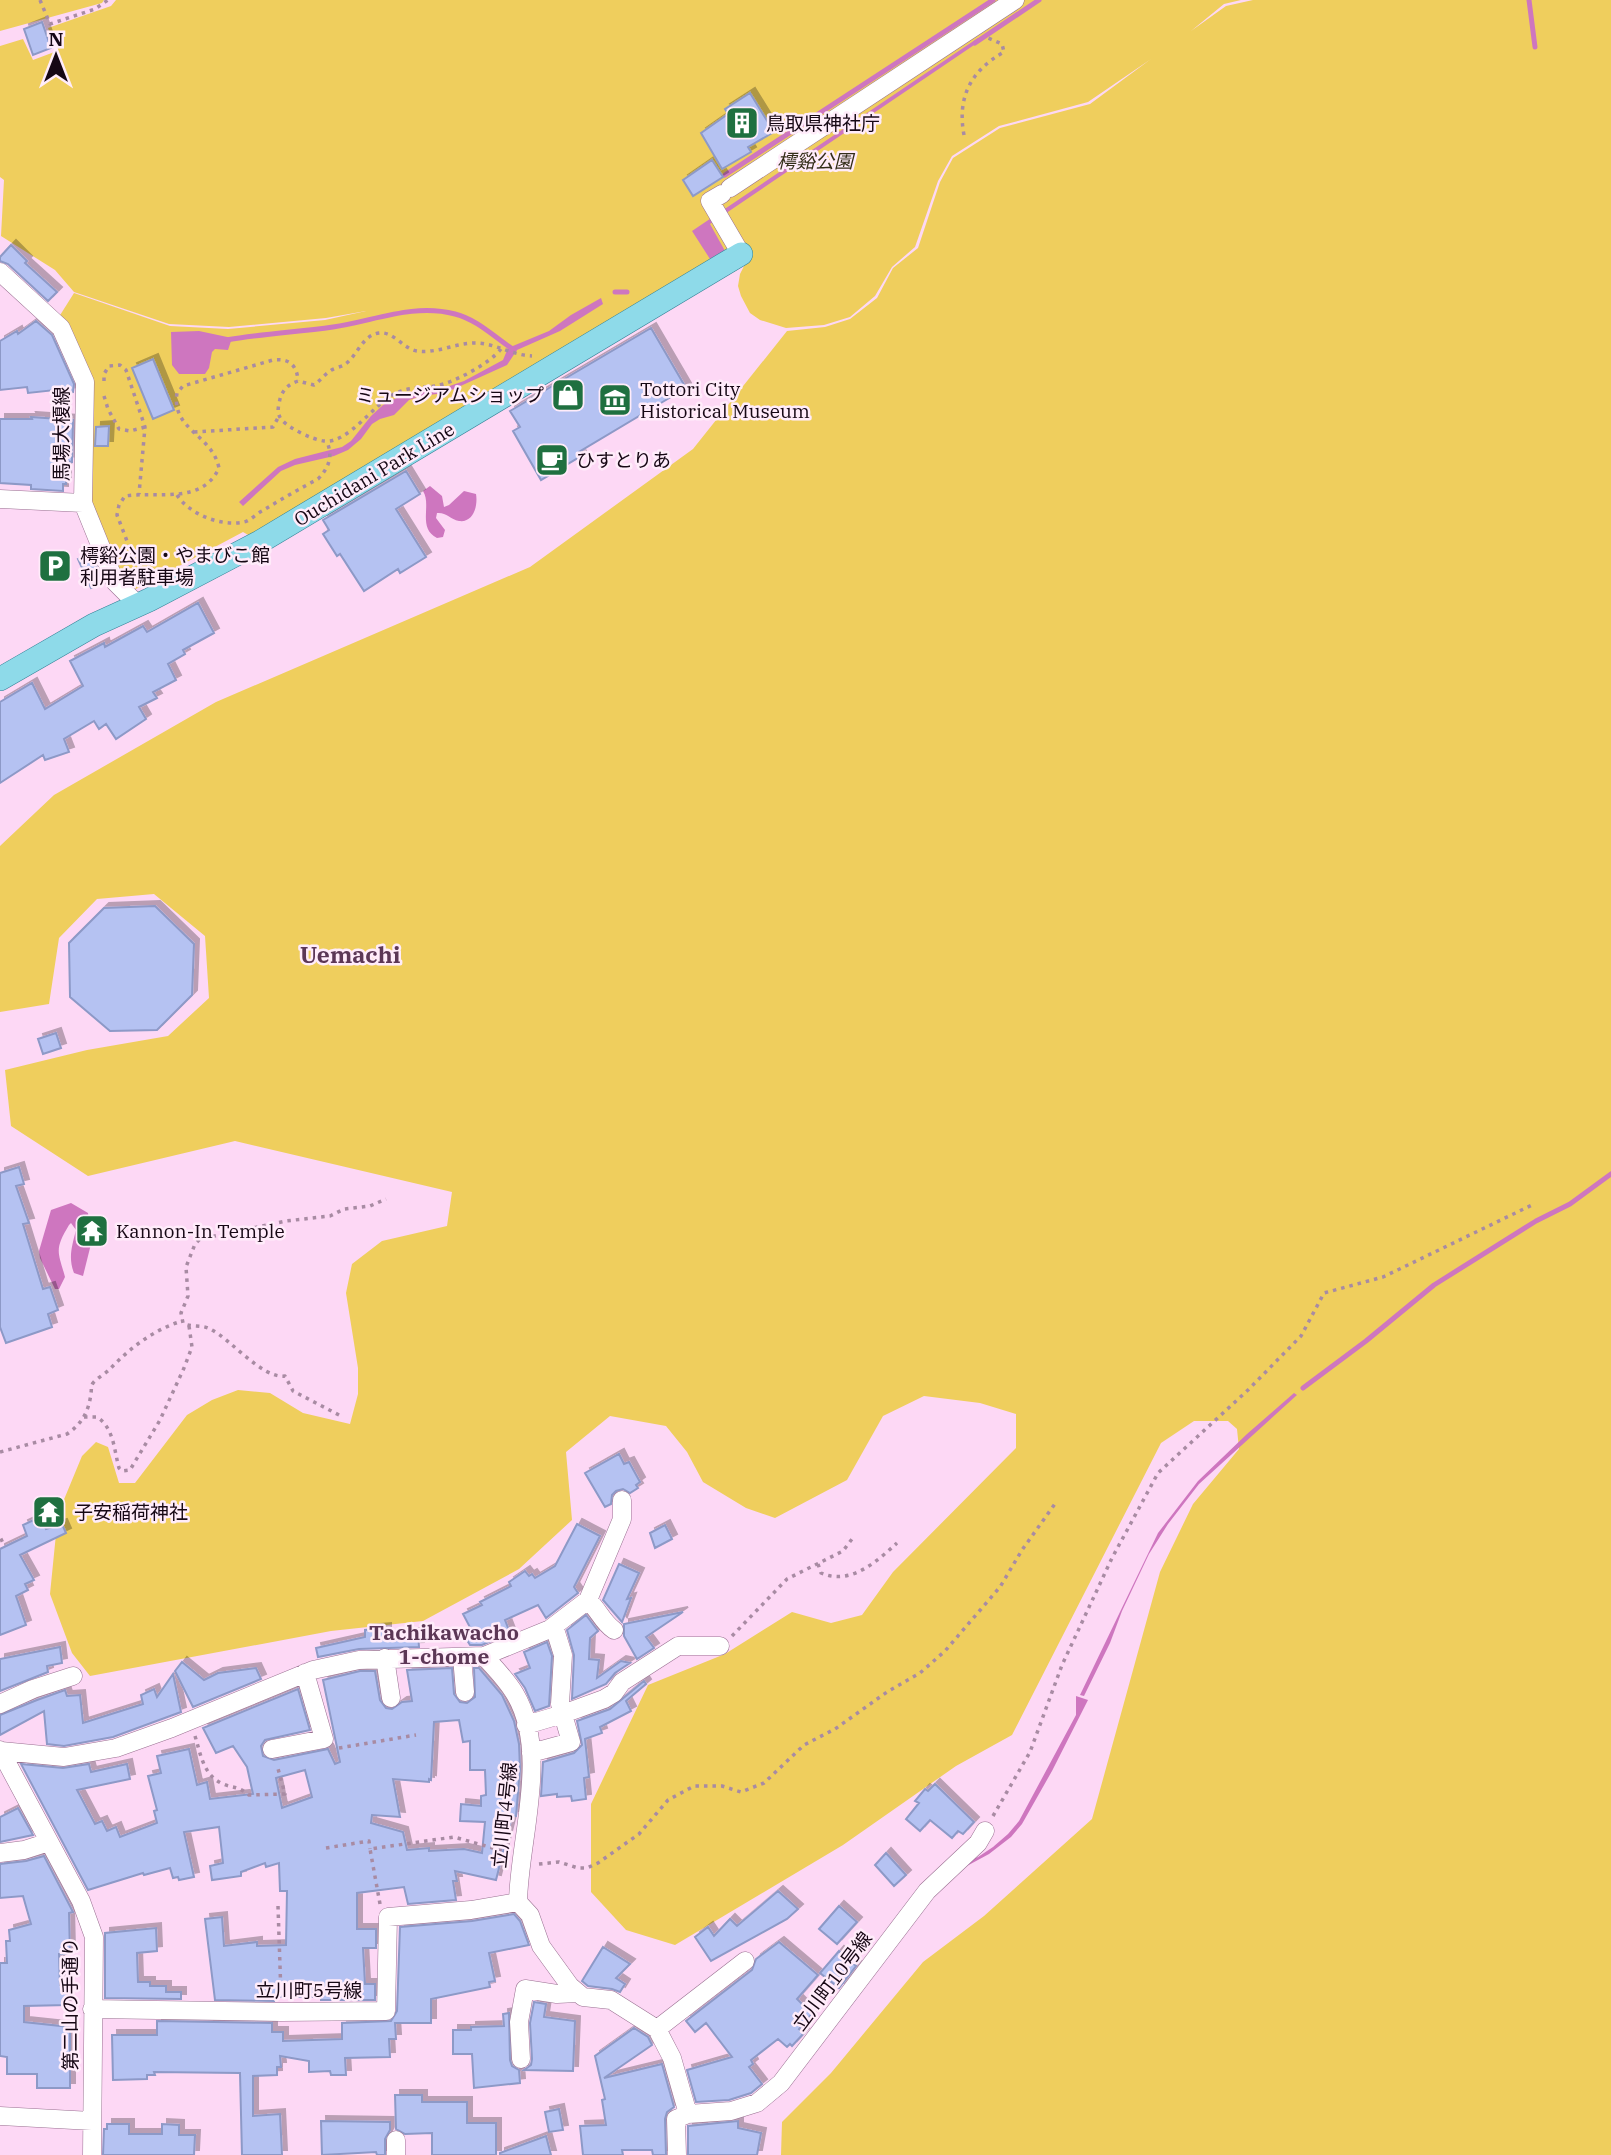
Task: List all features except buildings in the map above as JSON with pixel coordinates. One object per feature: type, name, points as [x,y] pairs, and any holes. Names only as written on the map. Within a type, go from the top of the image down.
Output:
[{"type":"main road","name":"Ouchidani Park Line","points":[[0,679],[94,625],[143,603],[258,543],[741,254]]},
{"type":"street","points":[[741,254],[710,201],[1015,0]]},
{"type":"street","name":"馬場大榎線","points":[[0,272],[61,328],[85,382],[83,503],[0,499]]},
{"type":"street","points":[[83,503],[116,582],[143,603]]},
{"type":"street","points":[[0,1750],[64,1757],[117,1748],[305,1673],[359,1660],[385,1657],[484,1656],[554,1626],[587,1600],[622,1519],[622,1500]]},
{"type":"street","points":[[587,1600],[614,1630]]},
{"type":"street","points":[[531,1754],[571,1742],[559,1693],[563,1655],[554,1626]]},
{"type":"street","points":[[526,1725],[610,1696],[622,1682],[678,1646],[720,1646]]},
{"type":"street","name":"立川町4号線","points":[[484,1656],[516,1695],[526,1725],[531,1754],[527,1863],[518,1874],[517,1902]]},
{"type":"street","points":[[385,1657],[391,1698]]},
{"type":"street","points":[[462,1657],[465,1692]]},
{"type":"street","points":[[272,1749],[324,1738],[305,1673]]},
{"type":"street","points":[[0,1704],[33,1689],[73,1676]]},
{"type":"street","name":"第二山の手通り","points":[[0,1750],[81,1901],[94,1937],[92,2155]]},
{"type":"street","name":"立川町10号線","points":[[688,2114],[731,2111],[757,2103],[781,2083],[927,1891],[978,1843],[985,1830]]},
{"type":"street","points":[[0,1853],[24,1850],[50,1842]]},
{"type":"street","points":[[387,1917],[471,1910],[517,1902],[530,1915],[549,1960],[578,1993],[583,1997],[611,2000],[657,2029],[672,2058],[688,2114],[677,2119],[677,2155]]},
{"type":"street","name":"立川町5号線","points":[[92,2009],[386,2011],[387,1917]]},
{"type":"street","points":[[657,2029],[745,1961]]},
{"type":"street","points":[[520,2059],[519,2022],[525,1989],[557,1994],[578,1993]]},
{"type":"street","points":[[0,2116],[92,2120]]},
{"type":"path","points":[[40,0],[50,24],[95,9],[108,0]]},
{"type":"path","points":[[964,135],[961,104],[965,92],[980,71],[1004,52],[1002,44],[981,35],[973,27]]},
{"type":"path","points":[[194,432],[273,427],[279,416],[282,394],[287,387],[298,381],[314,385],[326,373],[347,364],[358,348],[380,332],[417,352],[477,343],[490,344],[520,355]]},
{"type":"path","points":[[279,416],[291,427],[327,442],[344,435],[375,407],[396,393],[410,388],[438,386],[485,363],[503,350]]},
{"type":"path","points":[[143,603],[117,515],[119,505],[125,496],[188,493],[201,488],[215,477],[219,468],[212,448],[181,419],[177,409],[177,393],[183,386],[273,360],[284,359],[296,369],[298,381]]},
{"type":"path","points":[[139,494],[145,428],[126,370],[120,365],[109,366],[104,374],[104,397],[113,421],[119,429],[130,431],[145,428]]},
{"type":"path","points":[[177,495],[186,507],[204,516],[231,523],[247,522],[327,471],[330,448],[327,442]]},
{"type":"path","points":[[339,1415],[293,1391],[285,1376],[276,1377],[212,1330],[202,1325],[185,1325],[181,1313],[188,1296],[187,1267],[197,1241],[286,1221],[330,1216],[344,1209],[370,1206],[386,1199]]},
{"type":"path","points":[[985,1830],[1030,1752],[1073,1641],[1112,1558],[1158,1473],[1248,1390],[1301,1336],[1324,1293],[1383,1277],[1534,1204]]},
{"type":"path","points":[[0,1452],[67,1434],[79,1425],[84,1417],[91,1386],[116,1361],[148,1336],[182,1321]]},
{"type":"path","points":[[84,1417],[97,1417],[106,1424],[119,1468],[125,1472],[130,1471],[166,1407],[184,1368],[192,1347],[190,1326]]},
{"type":"path","points":[[370,1849],[454,1837],[527,1863],[564,1862],[578,1868],[587,1868],[611,1856],[639,1834],[668,1800],[686,1789],[705,1784],[741,1792],[764,1783],[804,1745],[835,1729],[887,1692],[920,1673],[945,1651],[1000,1587],[1022,1550],[1057,1501]]},
{"type":"path","points":[[0,1541],[6,1538]]},
{"type":"path","points":[[720,1646],[787,1579],[843,1551],[852,1539]]},
{"type":"path","points":[[817,1564],[821,1573],[827,1575],[852,1574],[873,1565],[897,1543]]},
{"type":"path","points":[[190,1721],[206,1772],[224,1784],[237,1786],[248,1795],[285,1794],[272,1749]]},
{"type":"path","points":[[324,1738],[328,1750],[416,1735]]},
{"type":"path","points":[[326,1848],[369,1841],[382,1916],[387,1917]]},
{"type":"path","points":[[278,1906],[281,2012]]},
{"type":"green space","points":[[0,0],[104,0],[102,3],[0,31]]},
{"type":"green space","name":"樗谿公園","points":[[116,0],[1241,0],[1224,4],[1191,31],[1226,6],[1253,0],[1611,0],[1611,2155],[781,2155],[782,2122],[831,2073],[923,1962],[984,1916],[1092,1819],[1160,1572],[1193,1504],[1239,1449],[1237,1429],[1228,1421],[1194,1421],[1161,1443],[1012,1735],[956,1766],[843,1845],[675,1945],[626,1930],[591,1892],[591,1804],[648,1685],[725,1654],[792,1612],[831,1623],[862,1615],[893,1572],[1016,1448],[1016,1414],[980,1403],[924,1396],[883,1416],[847,1480],[775,1518],[746,1508],[703,1482],[687,1452],[666,1426],[610,1416],[566,1452],[572,1520],[519,1569],[423,1621],[331,1631],[90,1676],[72,1653],[50,1594],[58,1514],[82,1456],[96,1442],[108,1447],[119,1483],[135,1483],[187,1415],[212,1400],[238,1390],[270,1393],[303,1413],[350,1424],[358,1394],[358,1368],[346,1293],[352,1264],[382,1241],[447,1226],[452,1192],[235,1141],[88,1176],[11,1126],[5,1070],[87,1050],[168,1036],[209,998],[205,936],[154,894],[97,899],[59,938],[49,1004],[0,1012],[0,846],[54,795],[216,702],[530,567],[693,449],[787,331],[825,327],[850,319],[877,298],[893,268],[918,248],[940,182],[953,158],[1000,128],[1090,104],[1151,59],[1088,102],[999,126],[952,156],[938,181],[915,247],[892,267],[875,296],[850,317],[824,325],[786,328],[760,320],[750,313],[738,286],[745,264],[734,272],[725,253],[250,536],[243,532],[136,589],[122,579],[89,498],[89,384],[57,320],[74,293],[170,326],[228,329],[325,320],[366,311],[326,318],[229,327],[169,324],[74,292],[55,270],[1,236],[4,180],[0,177],[0,46],[23,39],[33,60],[57,51],[48,28],[111,6]]},
{"type":"shaded area","points":[[978,38],[980,41],[710,224],[725,251],[710,259],[692,231]]},
{"type":"shaded area","points":[[601,298],[603,304],[560,331],[517,350],[507,365],[445,393],[409,400],[394,415],[372,424],[348,450],[281,471],[243,506],[239,502],[278,467],[295,459],[342,447],[351,441],[383,405],[404,394],[438,390],[464,381],[503,360],[508,348],[549,331]]},
{"type":"shaded area","points":[[199,331],[232,338],[228,350],[215,349],[212,352],[205,374],[179,374],[172,365],[171,332]]},
{"type":"shaded area","points":[[430,486],[442,496],[444,507],[464,491],[476,494],[475,508],[471,516],[464,521],[437,513],[436,518],[445,530],[443,537],[437,538],[431,534],[426,522],[423,491]]},
{"type":"shaded area","points":[[71,1203],[88,1213],[92,1240],[83,1276],[74,1273],[71,1257],[76,1230],[71,1223],[69,1225],[59,1246],[65,1277],[59,1289],[55,1289],[39,1251],[51,1210]]},
{"type":"shaded area","points":[[1294,1393],[1297,1395],[1199,1484],[1168,1524],[1149,1554],[1084,1696],[1080,1695],[1158,1533],[1198,1481]]},
{"type":"shaded area","points":[[1076,1696],[1088,1700],[1022,1824],[1011,1837],[989,1854],[965,1867],[921,1909],[854,2002],[781,2095],[760,2109],[736,2118],[761,2105],[906,1922],[962,1863],[993,1847],[1019,1821],[1076,1715]]},
{"type":"waterway","points":[[725,175],[993,0]]},
{"type":"waterway","points":[[975,43],[1039,0]]},
{"type":"waterway","points":[[1529,0],[1535,47]]},
{"type":"waterway","points":[[615,292],[627,292]]},
{"type":"waterway","points":[[226,340],[333,327],[394,314],[439,311],[455,314],[479,325],[514,350]]},
{"type":"waterway","points":[[1303,1388],[1434,1285],[1536,1221],[1570,1204],[1611,1174]]},
{"type":"place","name":"鳥取県神社庁","points":[[742,123]]},
{"type":"place","name":"ミュージアムショップ","points":[[568,395]]},
{"type":"place","name":"Tottori City Historical Museum","points":[[615,400]]},
{"type":"place","name":"ひすとりあ","points":[[552,460]]},
{"type":"place","name":"樗谿公園・やまびこ館 利用者駐車場","points":[[55,566]]},
{"type":"place","name":"Kannon-In Temple","points":[[92,1231]]},
{"type":"place","name":"子安稲荷神社","points":[[49,1512]]},
{"type":"district","name":"Uemachi","points":[[350,954]]},
{"type":"district","name":"Tachikawacho 1-chome","points":[[444,1644]]}]
